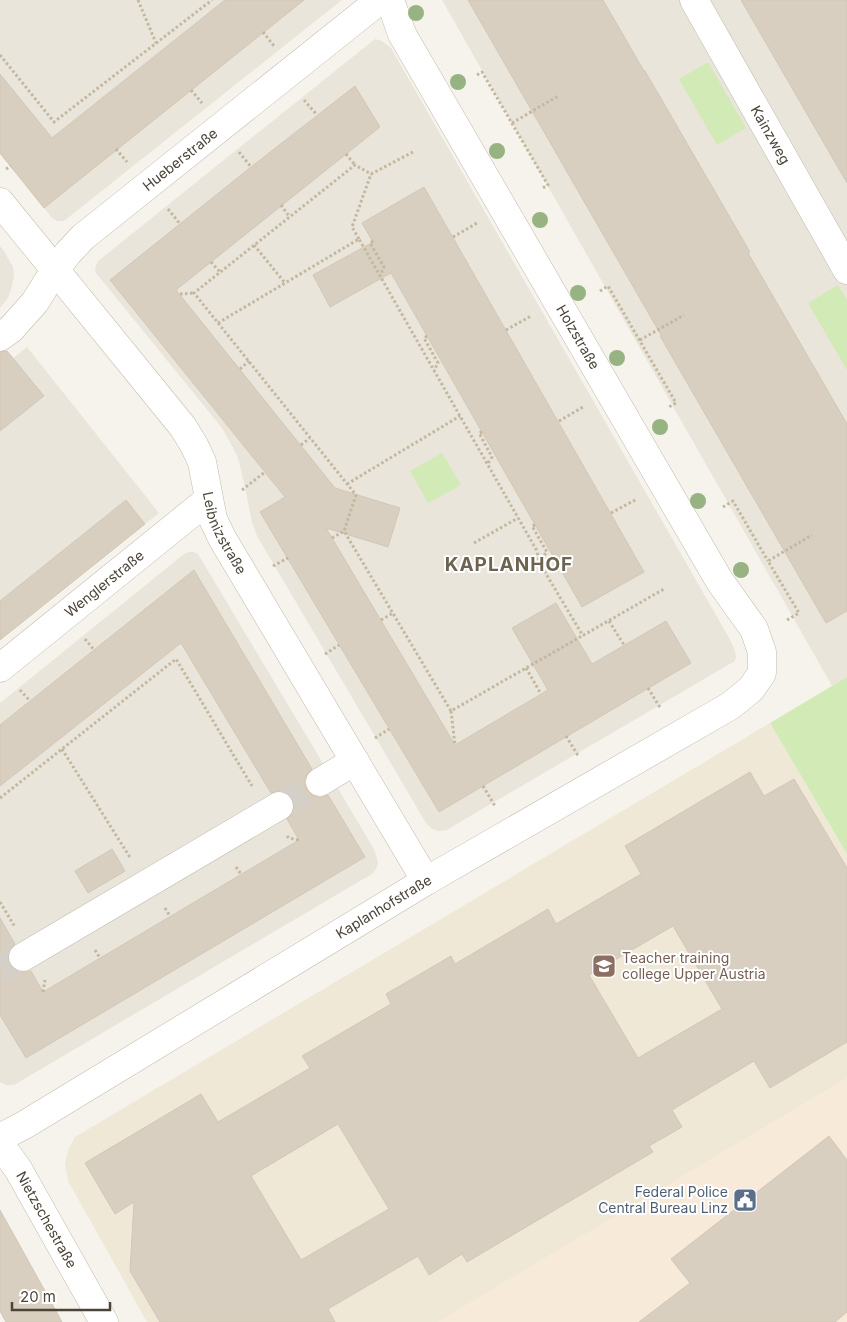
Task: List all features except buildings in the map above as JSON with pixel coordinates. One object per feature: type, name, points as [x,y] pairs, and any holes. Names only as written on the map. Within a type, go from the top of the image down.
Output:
[{"type":"street","name":"Hueberstraße","points":[[0,337],[11,329],[35,302],[55,270],[83,238],[380,0]]},
{"type":"street","name":"Holzstraße","points":[[390,0],[402,34],[719,580],[754,629],[762,652],[762,672]]},
{"type":"street","name":"Kainzweg","points":[[694,0],[847,270]]},
{"type":"street","name":"Leibnizstraße","points":[[0,202],[183,427],[202,462],[213,519],[222,538],[426,881]]},
{"type":"street","name":"Wenglerstraße","points":[[0,668],[209,499]]},
{"type":"street","name":"Kaplanhofstraße","points":[[0,1138],[426,881],[730,706],[751,689],[762,672]]},
{"type":"street","points":[[320,782],[355,761]]},
{"type":"street","points":[[23,957],[273,809]]},
{"type":"street","name":"Nietzschestraße","points":[[0,1144],[18,1169],[104,1322]]},
{"type":"path","points":[[138,0],[156,43]]},
{"type":"path","points":[[0,55],[54,122],[212,0]]},
{"type":"path","points":[[476,75],[482,72],[548,185],[542,189]]},
{"type":"path","points":[[299,94],[317,115]]},
{"type":"path","points":[[512,123],[558,96]]},
{"type":"path","points":[[234,146],[251,167]]},
{"type":"path","points":[[413,152],[371,174],[352,227],[537,551],[539,562],[583,636]]},
{"type":"path","points":[[346,154],[355,165],[371,174]]},
{"type":"path","points":[[180,294],[194,293],[355,165]]},
{"type":"path","points":[[6,170],[11,166]]},
{"type":"path","points":[[162,203],[180,224]]},
{"type":"path","points":[[281,205],[289,216]]},
{"type":"path","points":[[218,323],[359,239]]},
{"type":"path","points":[[373,241],[370,243],[384,267],[380,276]]},
{"type":"path","points":[[254,244],[285,283]]},
{"type":"path","points":[[211,262],[220,272]]},
{"type":"path","points":[[600,291],[608,286],[640,340],[676,403],[667,408]]},
{"type":"path","points":[[194,293],[356,495],[344,531],[332,538]]},
{"type":"path","points":[[640,340],[684,315]]},
{"type":"path","points":[[427,336],[424,338],[438,362],[434,370]]},
{"type":"path","points":[[240,369],[249,362]]},
{"type":"path","points":[[347,484],[460,416]]},
{"type":"path","points":[[482,432],[479,433],[492,457],[487,465]]},
{"type":"path","points":[[301,445],[310,438]]},
{"type":"path","points":[[242,490],[265,472]]},
{"type":"path","points":[[723,507],[733,501],[799,613],[788,620]]},
{"type":"path","points":[[474,543],[518,518]]},
{"type":"path","points":[[535,525],[532,526],[547,552],[539,562]]},
{"type":"path","points":[[344,531],[452,711],[455,745]]},
{"type":"path","points":[[768,560],[812,535]]},
{"type":"path","points":[[272,567],[288,558]]},
{"type":"path","points":[[452,711],[664,589]]},
{"type":"path","points":[[381,620],[393,613]]},
{"type":"path","points":[[609,621],[624,645]]},
{"type":"path","points":[[323,655],[339,645]]},
{"type":"path","points":[[0,798],[176,660],[273,809]]},
{"type":"path","points":[[526,668],[542,694]]},
{"type":"path","points":[[648,688],[661,709]]},
{"type":"path","points":[[372,740],[389,729]]},
{"type":"path","points":[[566,736],[579,757]]},
{"type":"path","points":[[62,749],[147,884]]},
{"type":"path","points":[[483,786],[496,807]]},
{"type":"shaded area","points":[[0,0],[342,0],[64,221],[57,221],[52,218],[0,154]]},
{"type":"shaded area","points":[[442,0],[847,0],[847,677],[832,686]]},
{"type":"shaded area","points":[[375,39],[382,41],[391,48],[728,636],[736,656],[735,661],[447,830],[439,831],[432,829],[426,823],[257,536],[252,522],[238,458],[222,428],[96,273],[95,269],[98,261]]},
{"type":"shaded area","points":[[0,246],[13,267],[14,277],[8,298],[0,308]]},
{"type":"shaded area","points":[[27,347],[159,513],[0,640],[0,369]]},
{"type":"shaded area","points":[[189,552],[198,554],[374,849],[378,862],[376,869],[372,874],[14,1085],[6,1085],[0,1082],[0,703],[184,554]]},
{"type":"shaded area","name":"Teacher training college Upper Austria","points":[[770,723],[847,854],[847,1078],[438,1322],[147,1322],[68,1181],[65,1164],[69,1148],[75,1137]]},
{"type":"shaded area","name":"Federal Police Central Bureau Linz","points":[[847,1078],[847,1322],[438,1322]]},
{"type":"green space","points":[[708,62],[746,128],[717,145],[679,79]]},
{"type":"green space","points":[[838,285],[847,300],[847,370],[808,303]]},
{"type":"green space","points":[[442,453],[461,485],[428,503],[410,471]]},
{"type":"green space","points":[[847,677],[847,854],[770,723]]},
{"type":"tunnel","points":[[279,806],[320,782]]},
{"type":"tunnel","points":[[0,970],[23,957]]},
{"type":"place","name":"Teacher training college Upper Austria","points":[[604,966]]},
{"type":"place","name":"Federal Police Central Bureau Linz","points":[[745,1200]]},
{"type":"district","name":"KAPLANHOF","points":[[509,564]]}]
